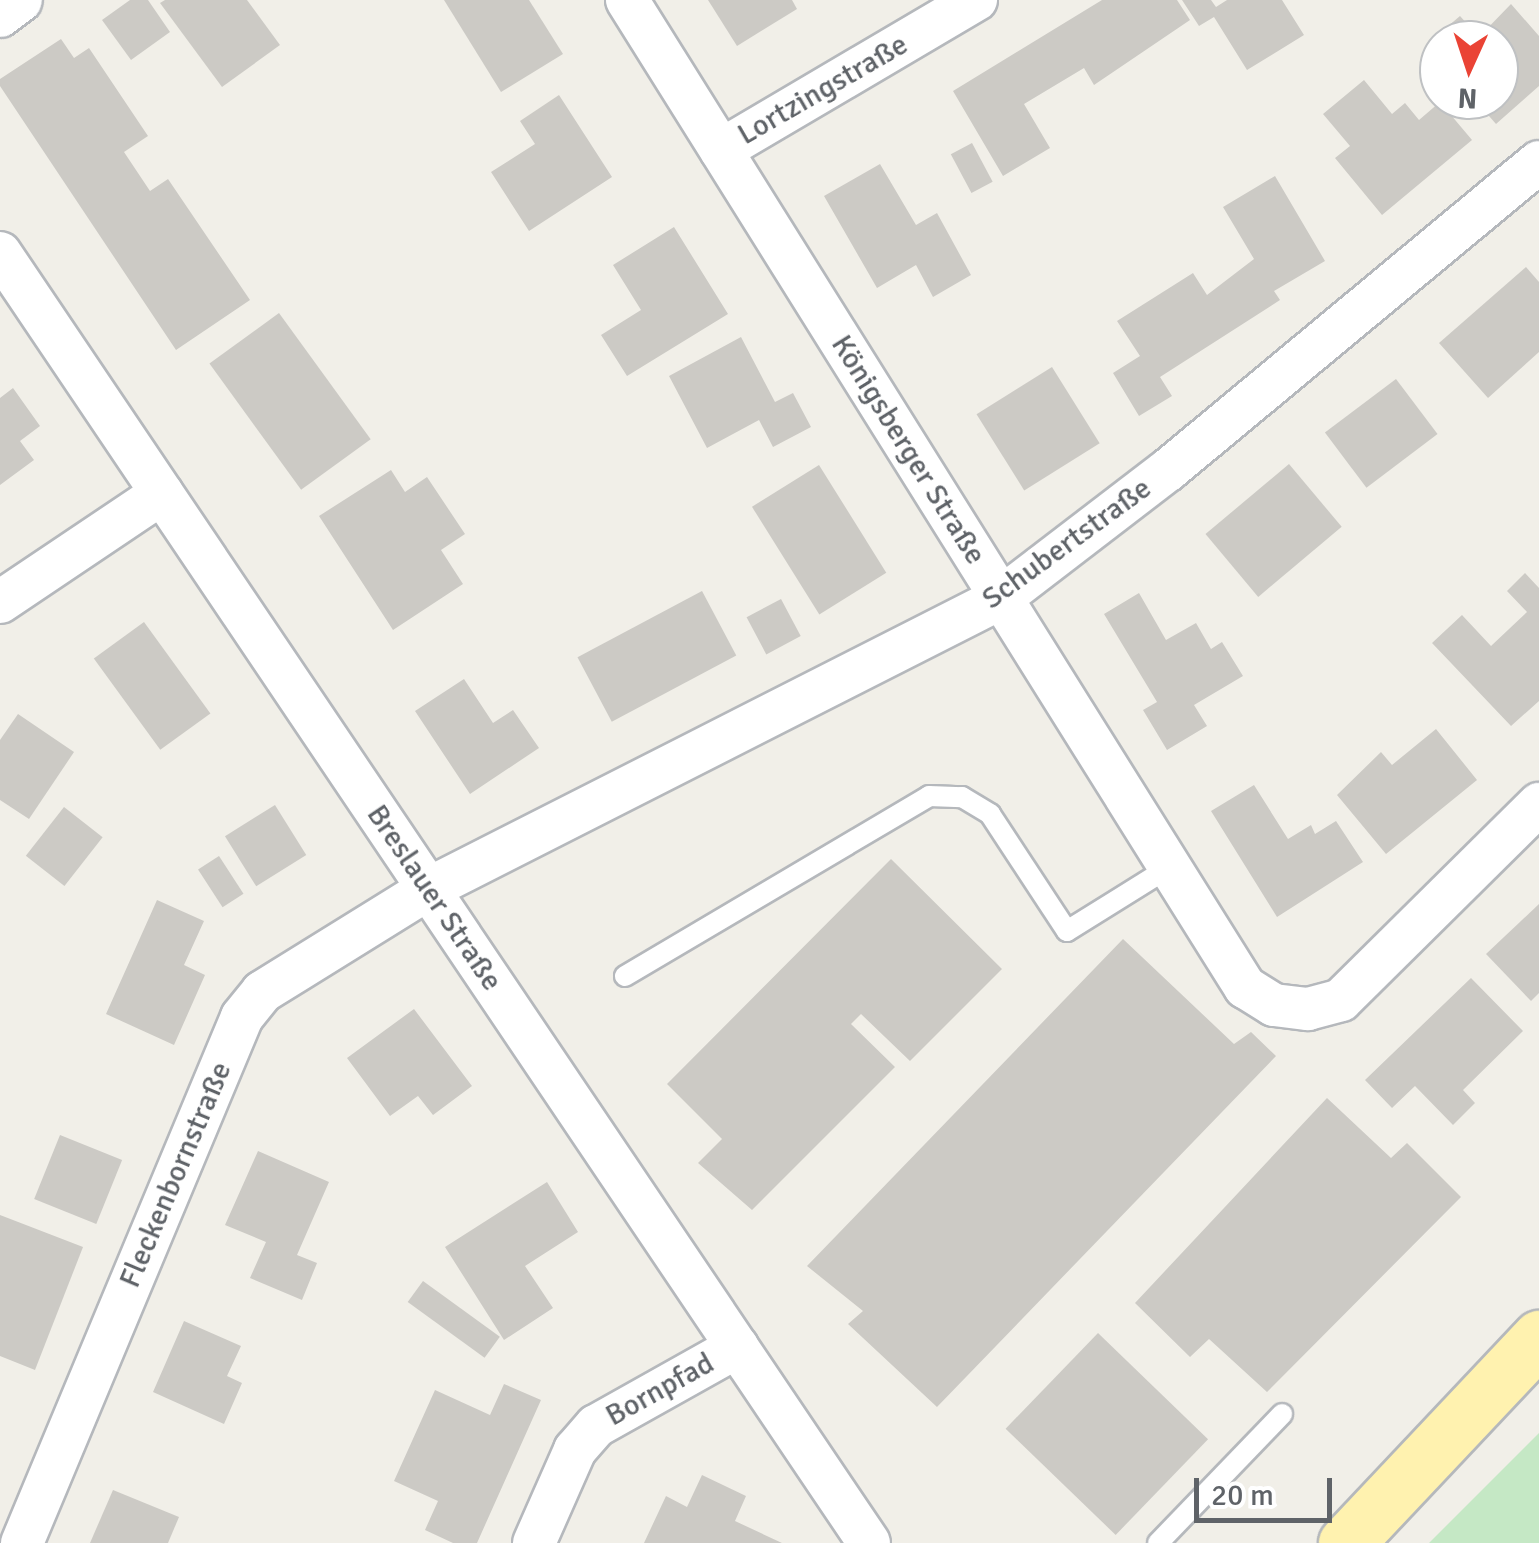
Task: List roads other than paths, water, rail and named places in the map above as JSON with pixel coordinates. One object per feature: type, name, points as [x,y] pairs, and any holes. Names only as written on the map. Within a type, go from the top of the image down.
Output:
[{"type":"main road","points":[[1346,1543],[1539,1338]]},
{"type":"street","points":[[0,16],[21,0]]},
{"type":"street","name":"Königsberger Straße","points":[[626,0],[1245,987],[1274,1004],[1308,1008],[1341,1000],[1368,978],[1539,804]]},
{"type":"street","name":"Lortzingstraße","points":[[720,150],[976,0]]},
{"type":"street","name":"Schubertstraße","points":[[428,889],[1002,598],[1168,470],[1539,162]]},
{"type":"street","name":"Breslauer Straße","points":[[0,253],[869,1543]]},
{"type":"street","points":[[0,602],[162,494]]},
{"type":"street","name":"Fleckenbornstraße","points":[[22,1543],[242,1017],[262,992],[428,889]]},
{"type":"street","name":"Bornpfad","points":[[534,1543],[575,1450],[596,1426],[737,1347]]},
{"type":"lane","points":[[625,976],[930,796],[962,796],[990,814],[1067,931],[1170,867]]},
{"type":"lane","points":[[1158,1543],[1282,1414]]}]
